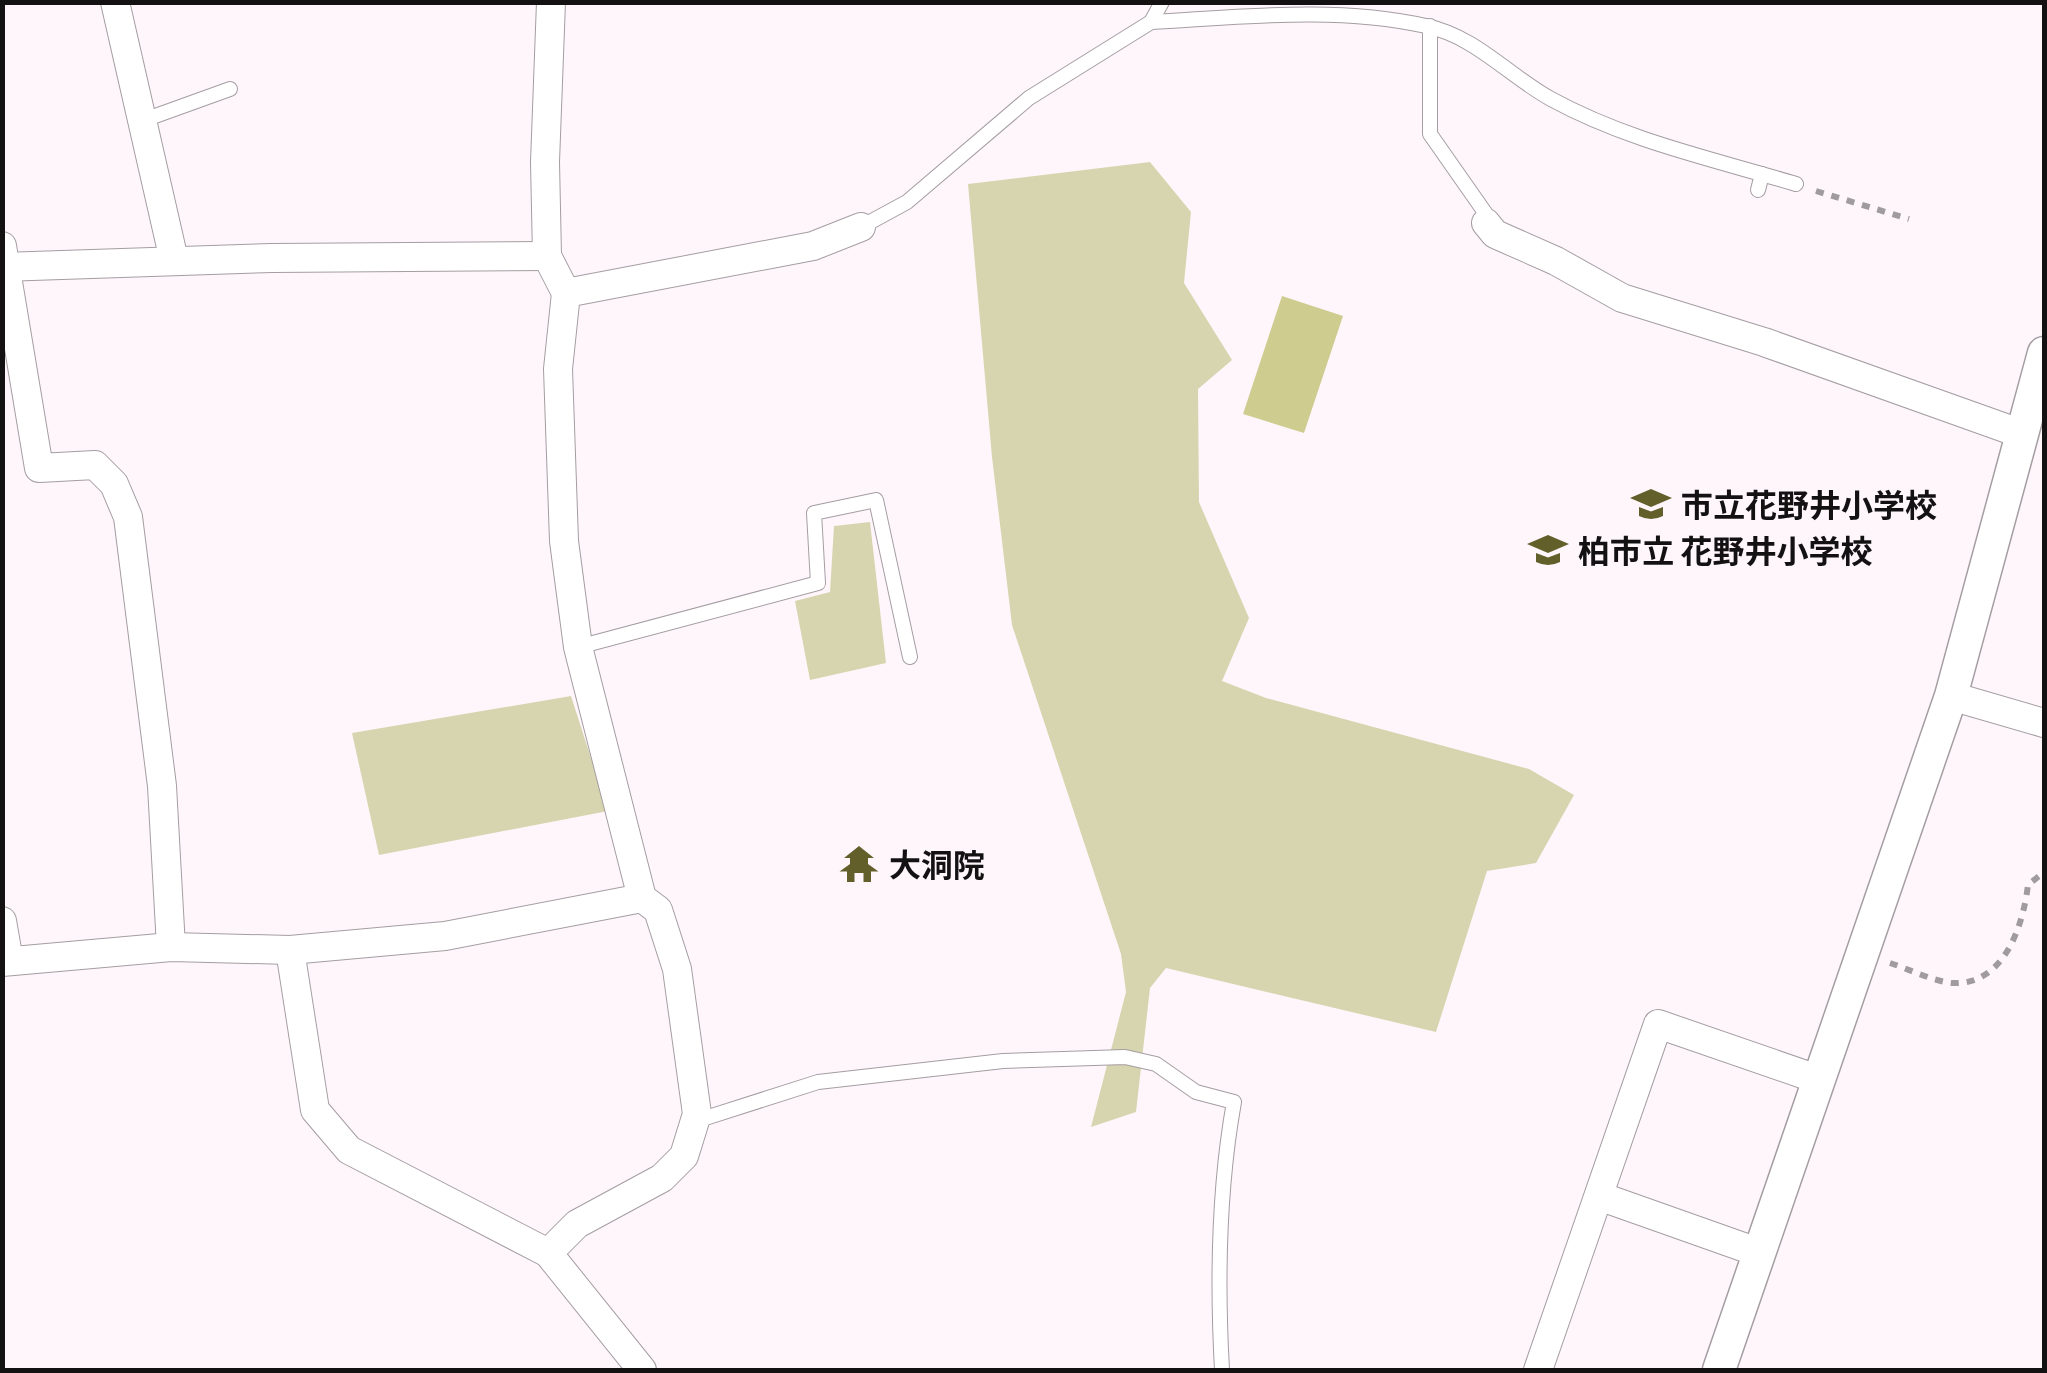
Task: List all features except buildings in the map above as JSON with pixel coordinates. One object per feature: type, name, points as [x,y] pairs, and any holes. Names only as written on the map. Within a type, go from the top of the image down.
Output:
[{"type":"street","points":[[115,2],[174,260]]},
{"type":"street","points":[[548,1254],[578,1224],[662,1178],[684,1156],[698,1114],[677,969],[658,910],[642,898],[572,618],[564,541],[558,369],[566,294],[547,256],[545,162],[550,2]]},
{"type":"street","points":[[1486,223],[1495,234],[1556,261],[1622,298],[1764,342],[2022,434]]},
{"type":"street","points":[[566,294],[813,246],[860,227]]},
{"type":"street","points":[[171,948],[162,786],[128,517],[114,484],[95,464],[39,468],[4,260],[547,256]]},
{"type":"street","points":[[1719,1370],[1951,696],[2044,353]]},
{"type":"street","points":[[1951,696],[2044,724]]},
{"type":"street","points":[[2,921],[6,962],[171,948],[290,950],[445,936],[642,898]]},
{"type":"street","points":[[290,950],[315,1110],[349,1150],[548,1254],[642,1370]]},
{"type":"street","points":[[1538,1370],[1658,1024],[1820,1080]]},
{"type":"street","points":[[1599,1196],[1760,1253]]},
{"type":"lane","points":[[1152,22],[1162,2]]},
{"type":"lane","points":[[860,227],[908,202],[1029,98],[1152,22],[1275,14],[1328,15],[1430,26],[1480,49],[1548,98],[1630,136],[1796,184]]},
{"type":"lane","points":[[1430,26],[1430,134],[1486,214],[1486,223]]},
{"type":"lane","points":[[144,120],[230,89]]},
{"type":"lane","points":[[1758,190],[1762,174]]},
{"type":"lane","points":[[578,647],[818,584],[814,514],[876,500],[910,657]]},
{"type":"lane","points":[[695,1121],[818,1082],[1003,1061],[1124,1056],[1156,1064],[1196,1092],[1234,1102],[1224,1156],[1217,1289],[1222,1370]]},
{"type":"path","points":[[1796,184],[1909,219]]},
{"type":"path","points":[[1864,955],[1952,983],[1976,979],[2000,964],[2024,918],[2028,885],[2044,872]]},
{"type":"shaded area","points":[[1150,162],[1191,212],[1184,283],[1232,360],[1198,389],[1199,502],[1249,618],[1222,681],[1266,698],[1529,769],[1574,795],[1536,863],[1487,871],[1436,1032],[1166,968],[1150,988],[1136,1112],[1091,1127],[1126,992],[1121,954],[1012,625],[992,457],[968,184]]},
{"type":"shaded area","points":[[1282,296],[1343,316],[1304,433],[1243,414]]},
{"type":"shaded area","points":[[870,522],[886,663],[810,680],[795,601],[830,592],[834,526]]},
{"type":"shaded area","points":[[571,696],[608,811],[379,855],[352,733]]},
{"type":"place","name":"市立花野井小学校","points":[[1651,504]]},
{"type":"place","name":"柏市立 花野井小学校","points":[[1548,550]]},
{"type":"place","name":"大洞院","points":[[859,864]]}]
